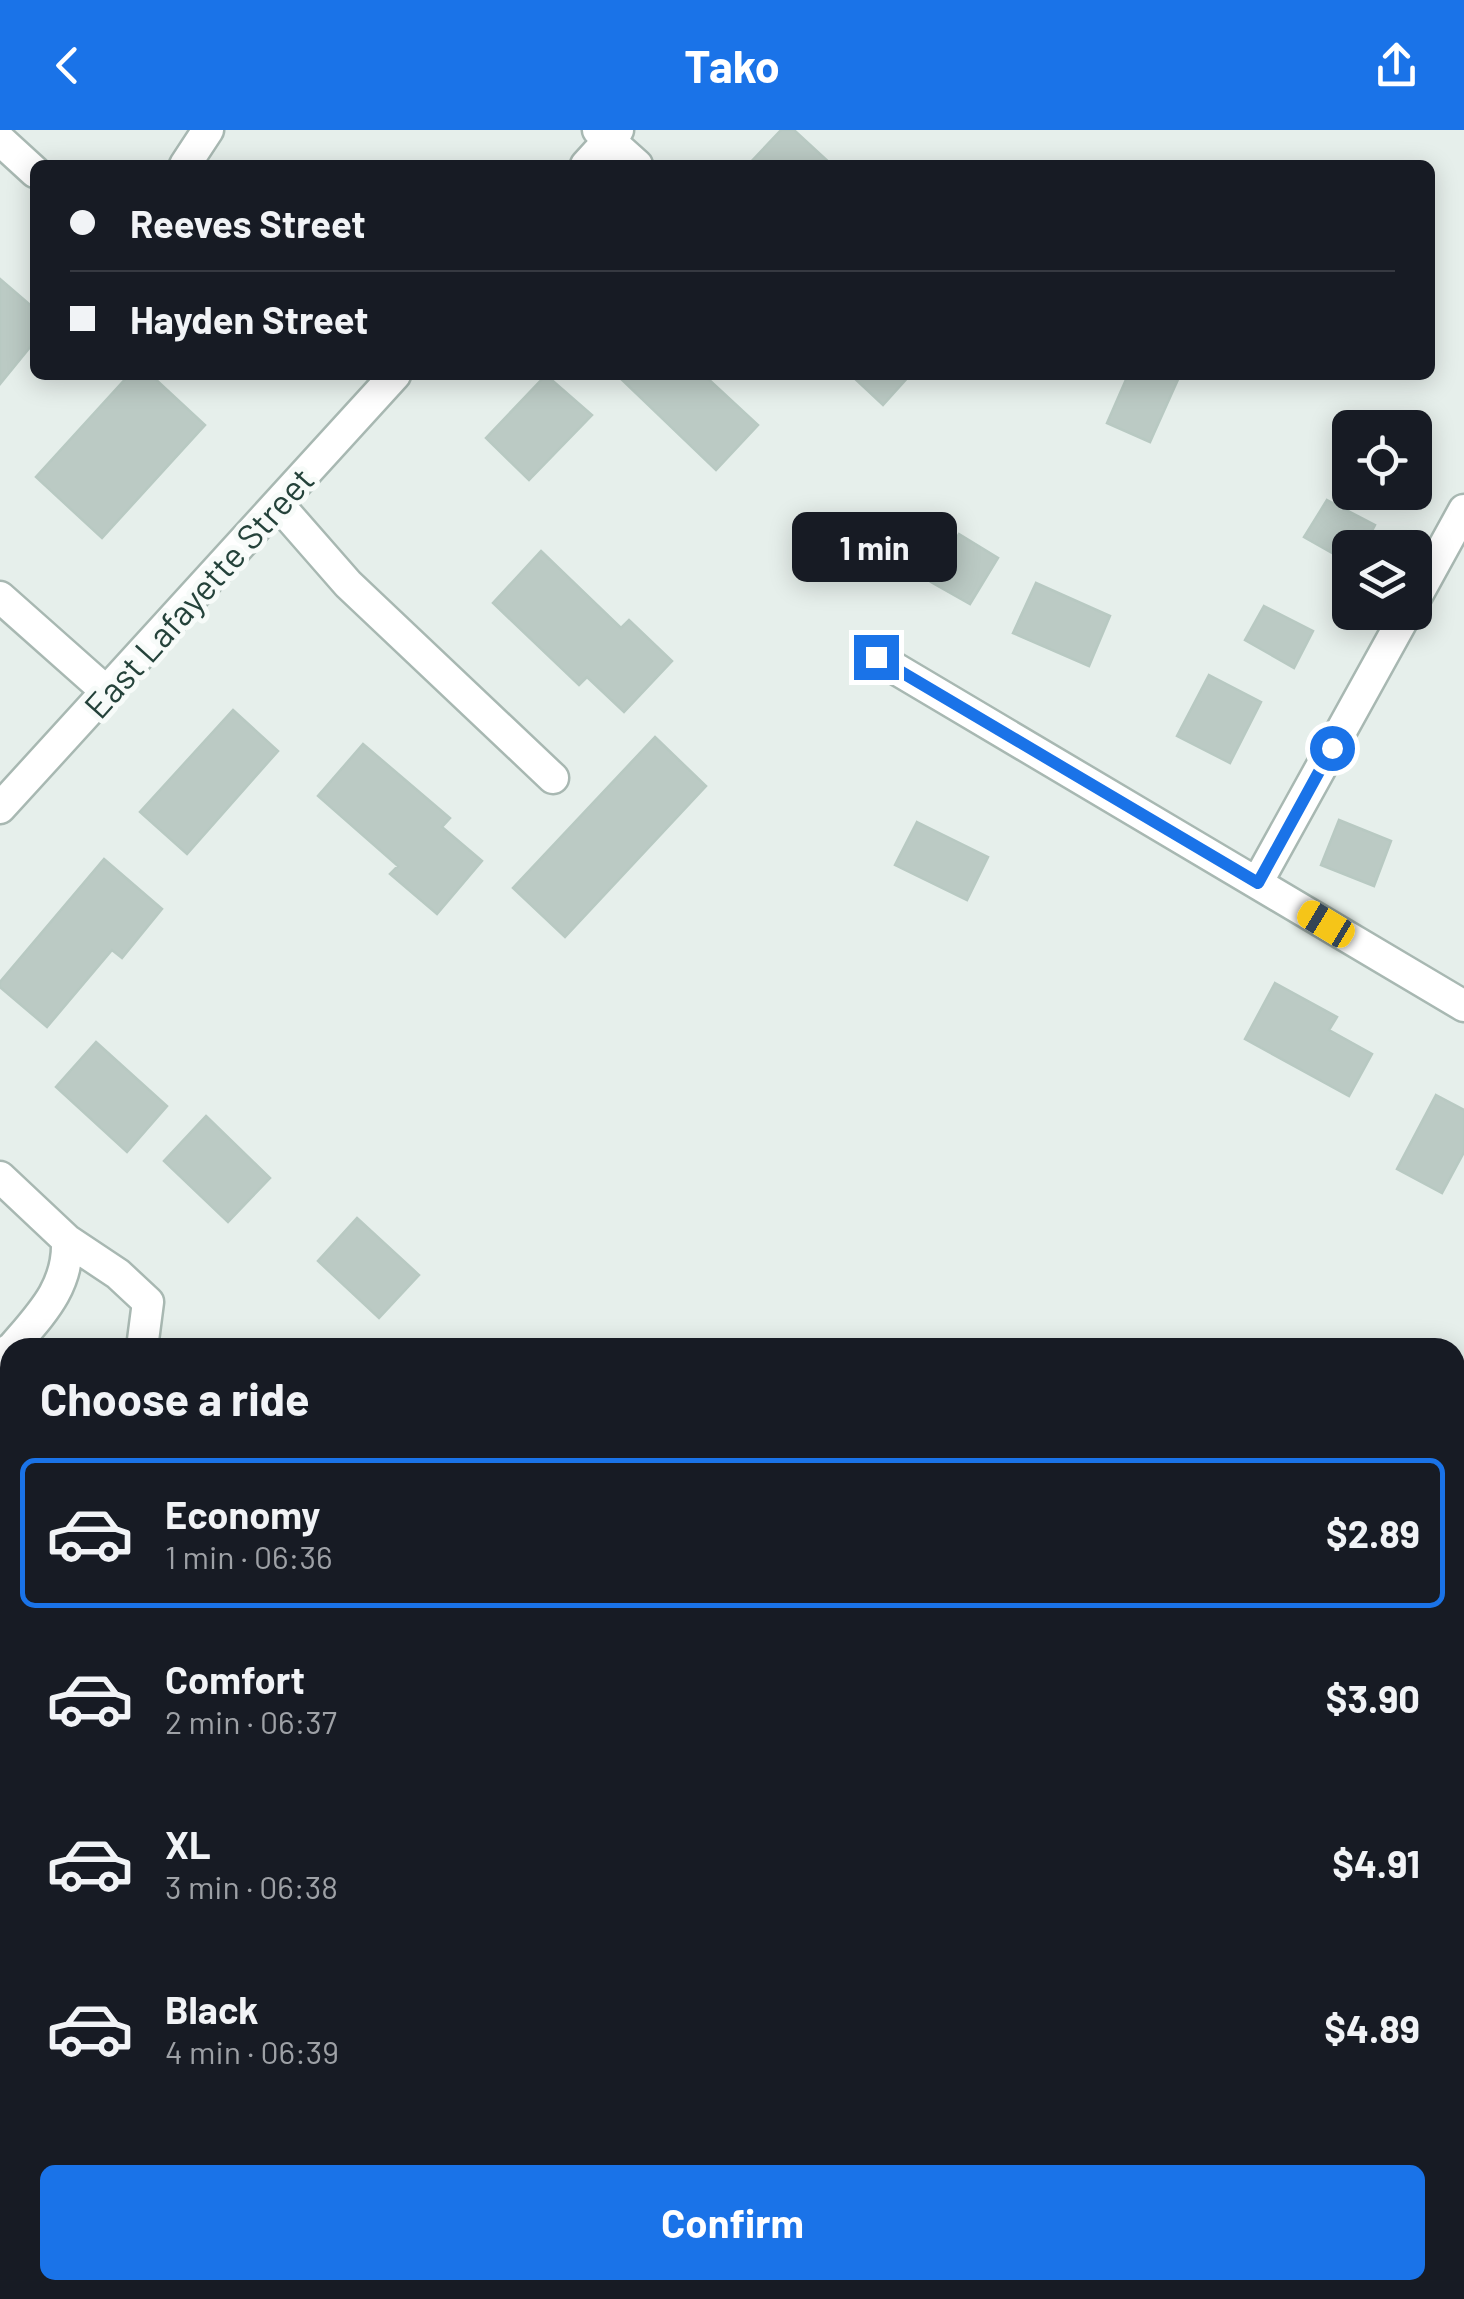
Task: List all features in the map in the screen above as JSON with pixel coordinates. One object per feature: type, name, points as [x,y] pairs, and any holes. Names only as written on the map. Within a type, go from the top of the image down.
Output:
[{"type":"street","points":[[188,160],[208,130]]},
{"type":"street","points":[[590,160],[609,133],[633,160]]},
{"type":"street","points":[[0,140],[30,167]]},
{"type":"street","name":"East Lafayette Street","points":[[0,808],[390,380]]},
{"type":"street","points":[[278,504],[348,584],[554,778]]},
{"type":"street","points":[[1432,568],[1464,510]]},
{"type":"street","points":[[0,597],[107,692]]},
{"type":"street","points":[[1258,883],[1398,630]]},
{"type":"street","points":[[876,657],[1464,1006]]},
{"type":"street","points":[[0,1178],[67,1240],[118,1274],[148,1302],[143,1338]]},
{"type":"street","points":[[20,1338],[54,1298],[68,1264],[67,1240]]},
{"type":"building","points":[[781,130],[794,130],[827,160],[753,160]]},
{"type":"building","points":[[0,279],[30,305],[30,347],[0,384]]},
{"type":"building","points":[[124,380],[156,380],[205,425],[102,538],[36,477]]},
{"type":"building","points":[[541,380],[552,380],[592,415],[529,480],[486,438]]},
{"type":"building","points":[[622,380],[709,380],[758,425],[716,470]]},
{"type":"building","points":[[856,380],[906,380],[883,405]]},
{"type":"building","points":[[1126,380],[1178,380],[1150,442],[1107,423]]},
{"type":"building","points":[[1327,500],[1332,503],[1332,510],[1346,510],[1375,525],[1372,530],[1332,530],[1332,553],[1304,537]]},
{"type":"building","points":[[959,534],[998,558],[970,604],[931,582]]},
{"type":"building","points":[[541,551],[621,628],[629,620],[672,661],[624,712],[587,677],[579,685],[493,603]]},
{"type":"building","points":[[1036,583],[1110,616],[1089,666],[1013,633]]},
{"type":"building","points":[[1264,606],[1313,631],[1294,668],[1245,640]]},
{"type":"building","points":[[1209,675],[1261,702],[1230,763],[1177,736]]},
{"type":"building","points":[[233,710],[278,751],[187,854],[140,812]]},
{"type":"building","points":[[655,737],[706,786],[565,937],[513,888]]},
{"type":"building","points":[[363,744],[450,818],[442,827],[482,861],[437,914],[390,874],[398,866],[318,796]]},
{"type":"building","points":[[1339,820],[1391,841],[1374,886],[1321,865]]},
{"type":"building","points":[[917,822],[988,857],[967,900],[895,865]]},
{"type":"building","points":[[104,859],[162,909],[122,958],[112,950],[47,1027],[0,987],[0,982]]},
{"type":"building","points":[[1275,983],[1337,1017],[1329,1030],[1372,1054],[1349,1096],[1245,1039]]},
{"type":"building","points":[[96,1042],[167,1106],[127,1152],[56,1087]]},
{"type":"building","points":[[1436,1095],[1464,1110],[1464,1152],[1442,1193],[1397,1169]]},
{"type":"building","points":[[206,1116],[270,1178],[228,1222],[164,1161]]},
{"type":"building","points":[[357,1218],[419,1275],[379,1318],[318,1261]]},
{"type":"route","points":[[876,657],[1258,883],[1332,748]]}]
